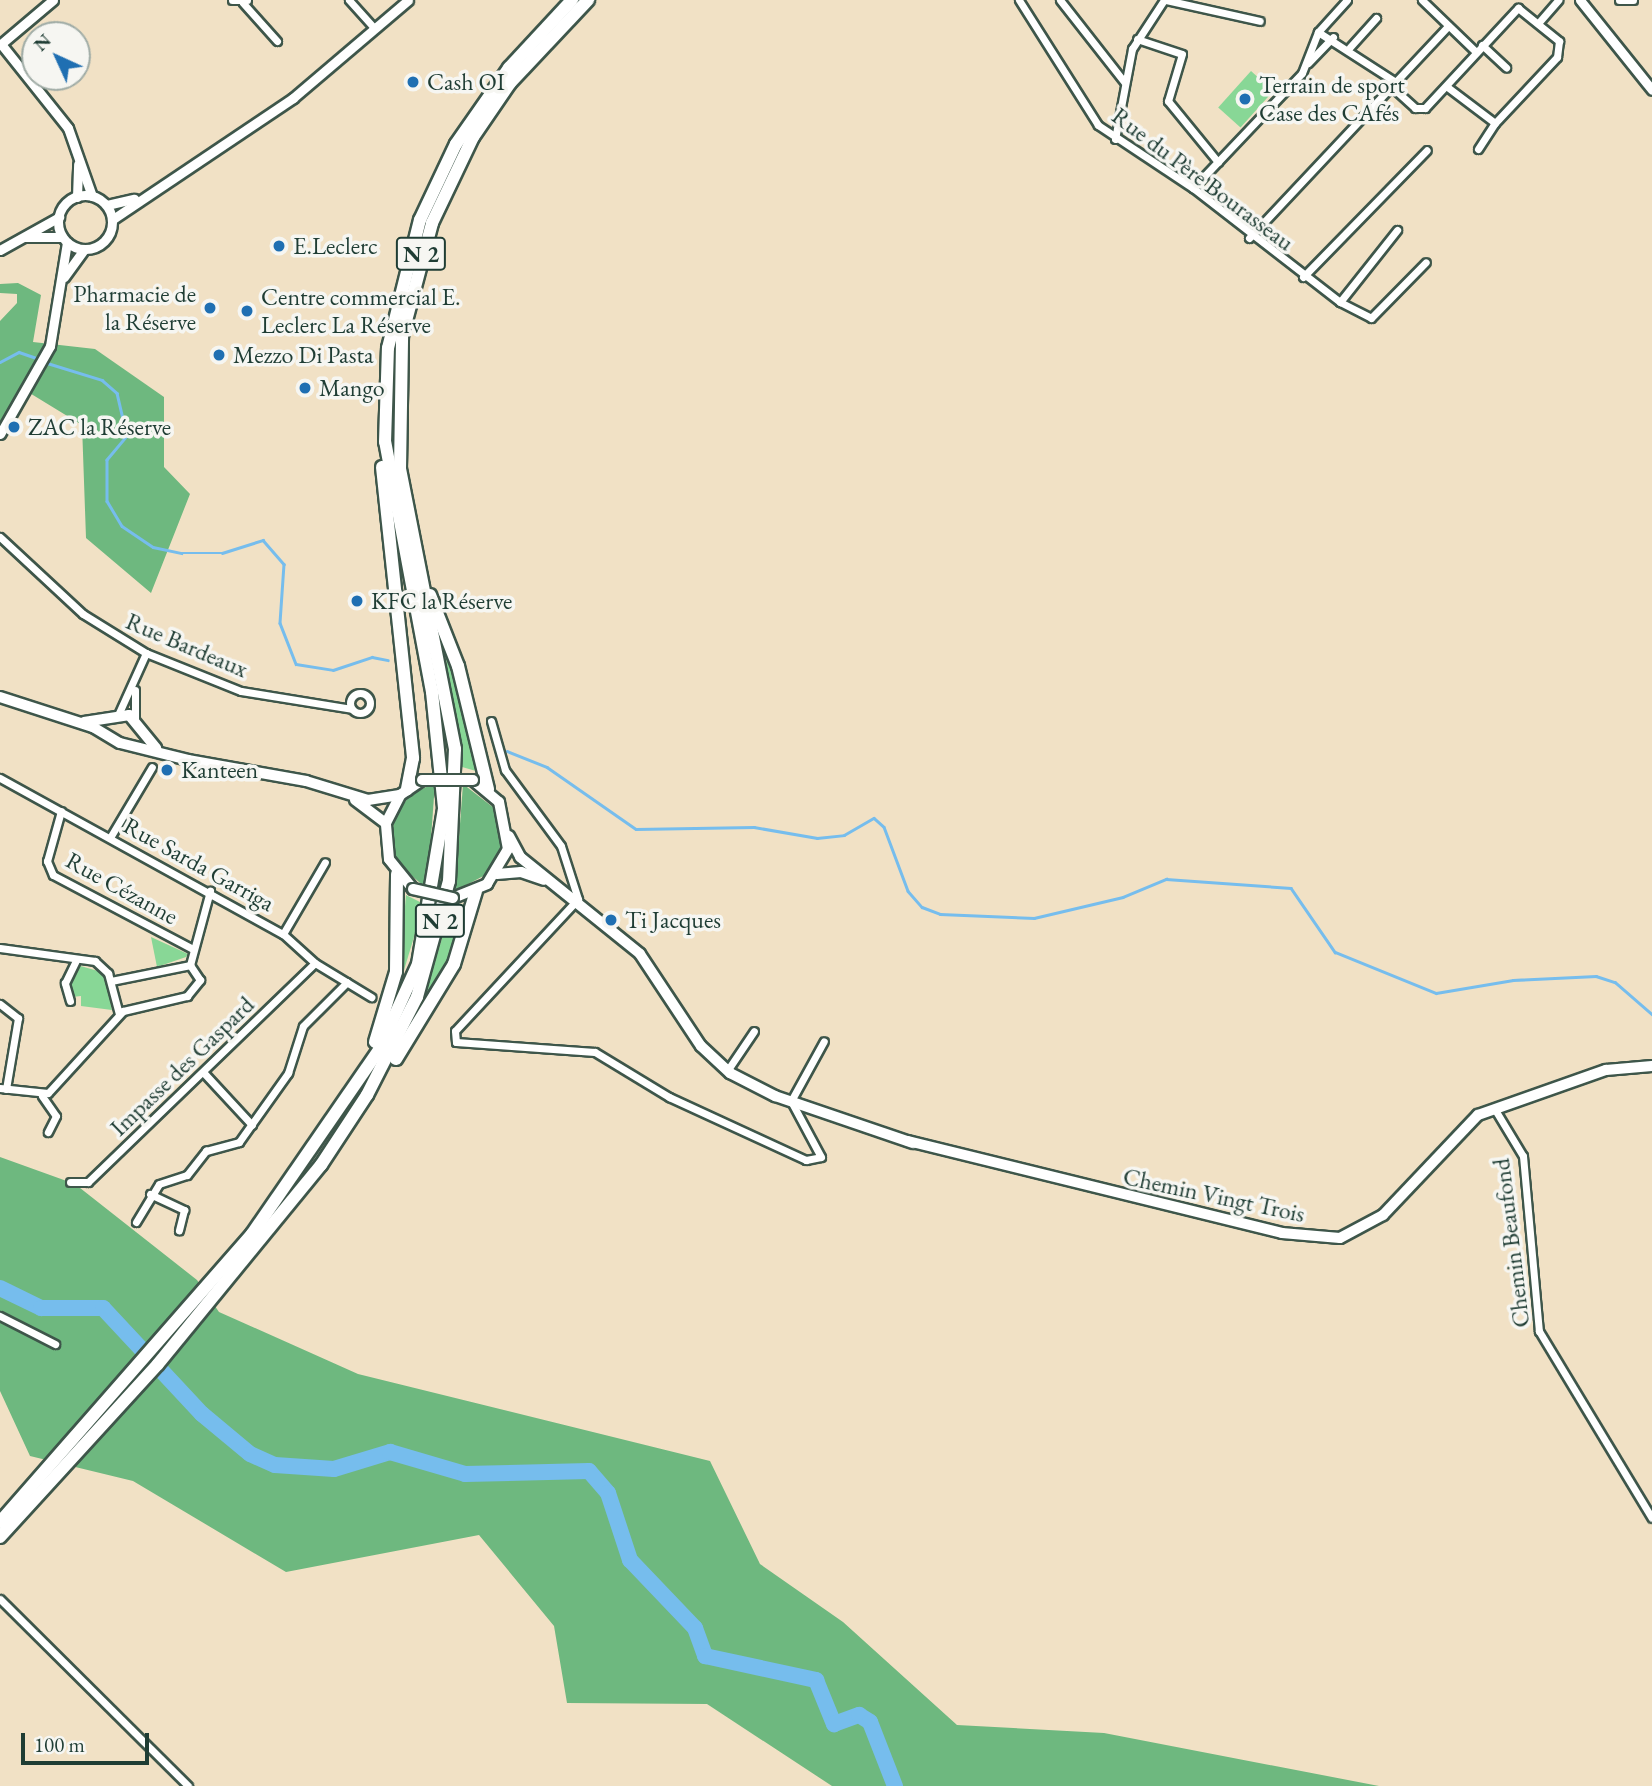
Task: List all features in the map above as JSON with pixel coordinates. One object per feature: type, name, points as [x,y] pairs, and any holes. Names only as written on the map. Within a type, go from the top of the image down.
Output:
[{"type":"highway","name":"N 2","points":[[257,1236],[379,1050],[418,964],[444,808],[432,692],[385,442],[388,348],[420,220],[482,103],[572,0]]},
{"type":"highway","name":"N 2","points":[[0,1537],[321,1165],[368,1095],[417,997],[449,881],[455,749],[400,469],[397,391],[415,272],[473,137],[510,83],[588,0]]},
{"type":"highway","points":[[385,442],[381,493],[413,758],[404,792]]},
{"type":"highway","points":[[416,558],[458,666],[488,789]]},
{"type":"highway","points":[[350,1093],[391,999],[397,874]]},
{"type":"highway","points":[[321,1165],[454,964],[476,891]]},
{"type":"highway","name":"N 2","points":[[0,1522],[41,1487]]},
{"type":"main road","points":[[0,697],[78,722],[113,740],[368,800],[404,792],[422,780],[456,775],[473,780],[488,789],[507,818],[509,836],[497,874],[476,891],[453,898],[413,889],[397,874],[389,859],[386,824],[404,792]]},
{"type":"main road","points":[[113,740],[115,717]]},
{"type":"main road","points":[[78,722],[115,717],[137,724],[158,750]]},
{"type":"main road","points":[[127,743],[137,724]]},
{"type":"main road","points":[[345,795],[386,824]]},
{"type":"main road","name":"Chemin Vingt Trois","points":[[509,836],[520,857],[578,899],[640,954],[701,1046],[727,1070],[791,1101],[908,1141],[1043,1179],[1282,1233],[1346,1237],[1373,1224],[1459,1128],[1494,1107],[1606,1070],[1652,1066]]},
{"type":"main road","name":"Chemin Vingt Trois","points":[[497,874],[521,872],[560,887]]},
{"type":"street","points":[[54,0],[0,44],[53,105],[79,159],[92,196]]},
{"type":"street","points":[[232,0],[245,2],[277,41]]},
{"type":"street","points":[[349,0],[374,28]]},
{"type":"street","points":[[61,282],[84,249],[107,239],[113,219],[145,196],[214,155],[408,0]]},
{"type":"street","name":"Rue du Père Bourasseau","points":[[1019,0],[1082,103],[1115,139],[1193,188],[1249,238],[1340,302],[1371,318],[1426,262]]},
{"type":"street","points":[[1060,0],[1125,83]]},
{"type":"street","points":[[1115,139],[1125,83],[1137,38],[1165,0],[1260,20]]},
{"type":"street","points":[[1308,63],[1318,32],[1348,0]]},
{"type":"street","points":[[1422,0],[1476,52]]},
{"type":"street","points":[[1540,21],[1558,0]]},
{"type":"street","points":[[1580,0],[1652,89]]},
{"type":"street","points":[[1619,0],[1633,0]]},
{"type":"street","points":[[1318,32],[1350,47],[1421,110],[1514,10],[1526,9],[1559,41],[1557,57],[1494,123],[1478,149]]},
{"type":"street","points":[[1350,47],[1376,18]]},
{"type":"street","points":[[1249,238],[1448,26]]},
{"type":"street","points":[[1193,188],[1333,37]]},
{"type":"street","points":[[1137,38],[1182,54],[1168,101],[1218,162]]},
{"type":"street","points":[[1482,45],[1506,67]]},
{"type":"street","points":[[1446,86],[1494,123]]},
{"type":"street","name":"Rue du Père Bourasseau","points":[[1303,277],[1427,150]]},
{"type":"street","points":[[0,250],[59,217],[77,197],[79,159]]},
{"type":"street","points":[[77,197],[92,196],[107,205],[113,219]]},
{"type":"street","points":[[107,205],[145,196]]},
{"type":"street","points":[[0,434],[50,346],[65,239],[59,217]]},
{"type":"street","points":[[1340,302],[1397,230]]},
{"type":"street","points":[[23,237],[65,239],[84,249]]},
{"type":"street","name":"Rue Bardeaux","points":[[0,537],[83,614],[146,653],[241,691],[352,709]]},
{"type":"street","points":[[115,717],[136,683],[146,653]]},
{"type":"street","points":[[136,683],[137,724]]},
{"type":"street","points":[[491,721],[505,770],[561,846],[578,899],[455,1031],[456,1042],[595,1052],[669,1097],[799,1160],[821,1157],[791,1101],[824,1041]]},
{"type":"street","points":[[111,836],[152,767]]},
{"type":"street","name":"Rue Sarda Garriga","points":[[0,778],[111,836],[283,933],[315,963],[371,997]]},
{"type":"street","name":"Rue Cézanne","points":[[61,811],[47,861],[52,875],[193,949]]},
{"type":"street","points":[[283,933],[325,862]]},
{"type":"street","points":[[42,1096],[119,1014],[187,996],[200,980],[191,965],[210,891]]},
{"type":"street","points":[[0,948],[95,961],[111,981],[119,1014]]},
{"type":"street","points":[[70,1001],[65,983],[76,960]]},
{"type":"street","name":"Impasse des Gaspard","points":[[70,1182],[88,1182],[315,963]]},
{"type":"street","points":[[111,981],[191,965]]},
{"type":"street","points":[[136,1222],[150,1194],[165,1180],[190,1173],[206,1151],[239,1142],[288,1073],[303,1026],[347,982]]},
{"type":"street","points":[[0,1004],[18,1018],[3,1088],[42,1096],[57,1116],[48,1132]]},
{"type":"street","points":[[727,1070],[754,1031]]},
{"type":"street","points":[[203,1072],[252,1125]]},
{"type":"street","name":"Chemin Beaufond","points":[[1494,1107],[1523,1156],[1539,1331],[1652,1518]]},
{"type":"street","points":[[150,1194],[184,1210],[179,1230]]},
{"type":"street","points":[[0,1316],[55,1344]]},
{"type":"street","points":[[0,1599],[188,1786]]},
{"type":"green space","name":"Terrain de sport Case des CAfés","points":[[1251,71],[1273,91],[1241,127],[1218,107]]},
{"type":"green space","points":[[18,283],[41,295],[33,342],[95,349],[164,397],[164,467],[190,494],[151,593],[86,538],[82,425],[28,392],[0,431],[0,321],[17,303],[17,294],[0,293],[0,284]]},
{"type":"green space","points":[[444,647],[463,698],[476,771],[462,767]]},
{"type":"green space","points":[[435,783],[426,888],[398,864],[391,840],[395,815],[411,794]]},
{"type":"green space","points":[[463,784],[494,808],[501,849],[491,872],[455,891]]},
{"type":"green space","points":[[406,895],[424,904],[398,990],[402,940]]},
{"type":"green space","points":[[465,904],[460,937],[420,1013],[451,907]]},
{"type":"green space","points":[[151,937],[188,954],[157,967]]},
{"type":"green space","points":[[77,965],[105,973],[112,1010],[81,1006],[81,996],[72,997],[69,982]]},
{"type":"green space","points":[[0,1157],[75,1184],[197,1280],[219,1312],[358,1374],[710,1461],[760,1564],[843,1622],[957,1725],[1104,1733],[1379,1786],[832,1786],[707,1704],[567,1703],[554,1626],[479,1535],[286,1572],[133,1481],[30,1456],[0,1391]]},
{"type":"waterway","points":[[0,362],[19,352],[39,359]]},
{"type":"waterway","points":[[44,362],[102,380],[117,393],[127,436],[107,460],[107,501],[122,526],[153,547],[181,553],[222,553],[263,540],[284,564],[280,623],[296,664],[333,670],[372,657],[388,660]]},
{"type":"waterway","points":[[507,751],[547,767],[636,829],[754,827],[817,838],[844,835],[874,818],[884,827],[908,891],[922,907],[940,914],[1034,918],[1123,897],[1166,879],[1291,888],[1335,952],[1436,993],[1513,980],[1596,976],[1615,982],[1652,1014]]},
{"type":"waterway","points":[[0,1288],[41,1308],[103,1308],[202,1414],[250,1454],[275,1465],[334,1469],[390,1452],[465,1474],[589,1471],[608,1493],[630,1560],[695,1628],[705,1656],[816,1680],[834,1724],[859,1715],[870,1722],[895,1786]]},
{"type":"place","name":"Cash OI","points":[[413,82]]},
{"type":"place","name":"Terrain de sport Case des CAfés","points":[[1245,99]]},
{"type":"place","name":"E.Leclerc","points":[[279,246]]},
{"type":"place","name":"Pharmacie de la Réserve","points":[[210,308]]},
{"type":"place","name":"Centre commercial E. Leclerc La Réserve","points":[[247,311]]},
{"type":"place","name":"Mezzo Di Pasta","points":[[219,355]]},
{"type":"place","name":"Mango","points":[[305,388]]},
{"type":"place","name":"ZAC la Réserve","points":[[14,427]]},
{"type":"place","name":"KFC la Réserve","points":[[357,601]]},
{"type":"place","name":"Kanteen","points":[[167,770]]},
{"type":"place","name":"Ti Jacques","points":[[611,920]]}]
